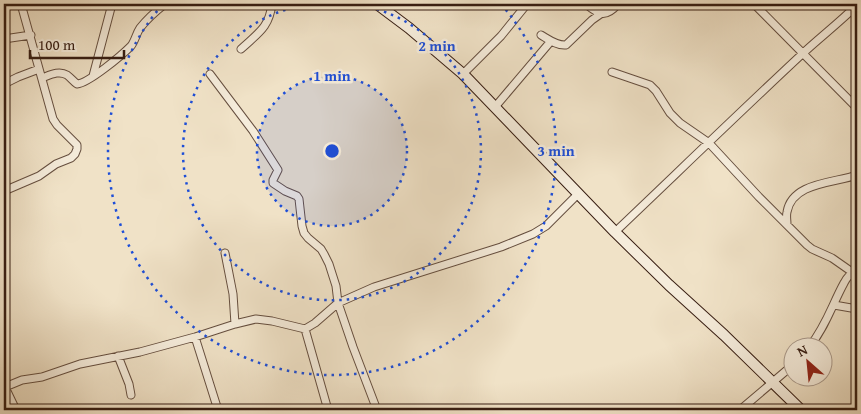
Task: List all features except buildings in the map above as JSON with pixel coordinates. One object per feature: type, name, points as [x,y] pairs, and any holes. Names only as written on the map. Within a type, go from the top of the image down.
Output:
[{"type":"street","points":[[4,190],[43,174],[56,164],[76,154],[77,149],[74,142],[53,119],[21,4]]},
{"type":"street","points":[[92,76],[112,4]]},
{"type":"street","points":[[42,78],[61,72],[77,84],[85,82],[128,48],[140,27],[165,4]]},
{"type":"street","points":[[241,49],[266,24],[270,17],[272,4]]},
{"type":"street","points":[[463,74],[501,36],[527,4]]},
{"type":"street","points":[[586,4],[597,12],[602,13],[610,12],[618,4]]},
{"type":"street","points":[[754,4],[857,108]]},
{"type":"street","points":[[383,5],[463,74],[615,232],[801,410]]},
{"type":"street","points":[[615,232],[802,54],[857,5]]},
{"type":"street","points":[[541,35],[563,46],[566,45],[602,13]]},
{"type":"street","points":[[4,39],[31,35]]},
{"type":"street","points":[[495,106],[551,41]]},
{"type":"street","points":[[4,84],[18,76],[39,69]]},
{"type":"street","points":[[612,72],[650,85],[670,113],[680,123],[709,143],[812,249],[855,272],[844,283],[819,336]]},
{"type":"street","points":[[210,74],[253,131],[278,170],[273,180],[274,183],[299,199],[304,233],[321,249],[327,259],[336,286],[338,303],[377,410]]},
{"type":"street","points":[[786,224],[788,207],[791,200],[802,191],[810,187],[857,175]]},
{"type":"street","points":[[16,410],[4,386],[22,380],[42,377],[80,364],[195,337],[235,324],[256,320],[305,330],[338,303],[374,287],[501,247],[533,234],[546,226],[578,194]]},
{"type":"street","points":[[225,253],[233,294],[235,324]]},
{"type":"street","points":[[834,305],[857,309]]},
{"type":"street","points":[[305,330],[328,410]]},
{"type":"street","points":[[195,337],[218,410]]},
{"type":"street","points":[[118,356],[130,384],[131,395]]},
{"type":"street","points":[[740,410],[784,372]]}]
